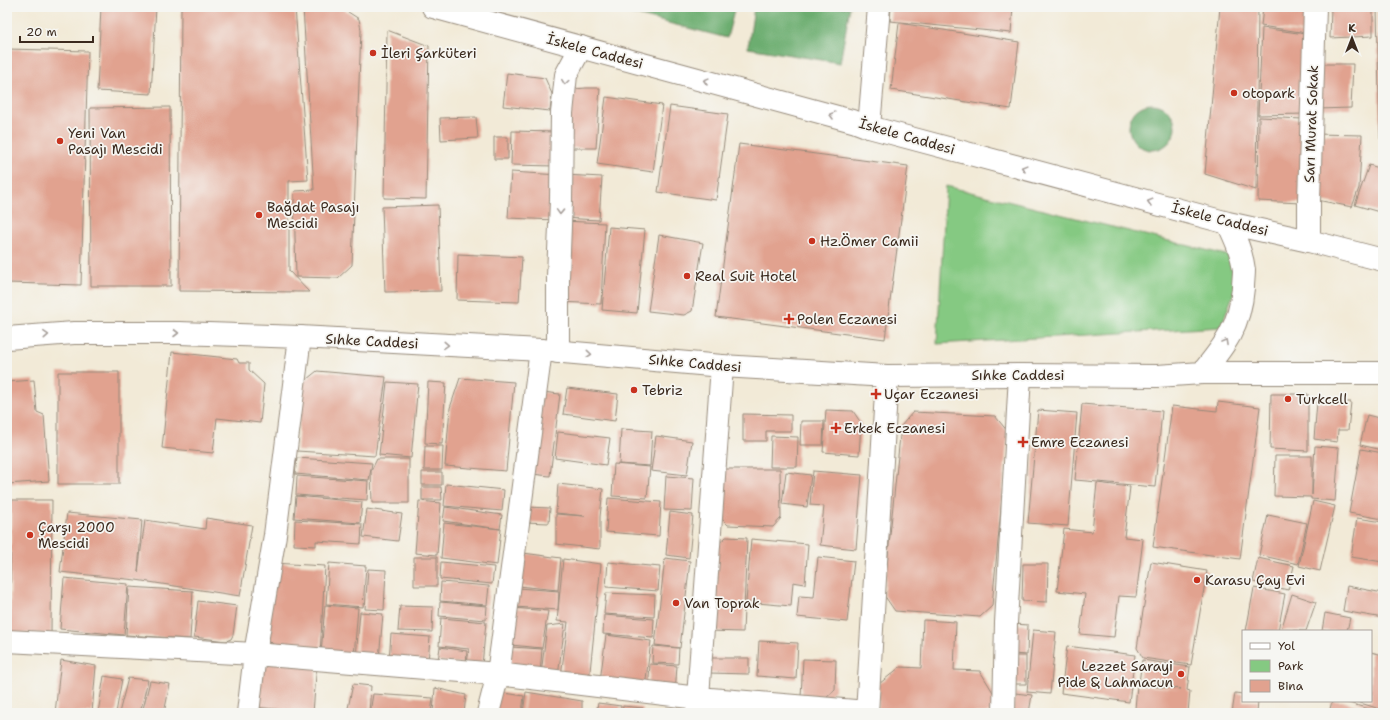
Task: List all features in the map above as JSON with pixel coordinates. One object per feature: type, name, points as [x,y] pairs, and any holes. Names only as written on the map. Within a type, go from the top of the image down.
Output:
[{"type":"street","points":[[863,125],[868,7]]},
{"type":"street","points":[[863,125],[879,7]]},
{"type":"street","name":"Sarı Murat Sokak","points":[[1309,241],[1315,7]]},
{"type":"street","name":"İskele Caddesi","points":[[438,8],[863,125],[1228,222],[1383,260]]},
{"type":"street","points":[[488,713],[498,674],[550,351],[558,277],[562,113],[566,75],[581,47]]},
{"type":"street","points":[[1202,373],[1223,347],[1237,320],[1242,301],[1244,271],[1238,247],[1228,222]]},
{"type":"street","name":"Sıhke Caddesi","points":[[7,338],[74,333],[172,333],[300,337],[550,351],[722,366],[887,376],[1158,376],[1202,373],[1383,373]]},
{"type":"street","points":[[248,713],[255,654],[275,535],[300,337]]},
{"type":"street","points":[[697,706],[722,366]]},
{"type":"street","points":[[1004,713],[1006,623],[1020,375]]},
{"type":"street","points":[[7,641],[255,654],[498,674],[697,706],[867,712],[887,376]]},
{"type":"green space","points":[[626,7],[735,7],[727,38],[625,12]]},
{"type":"green space","points":[[754,7],[850,7],[840,63],[748,48]]},
{"type":"green space","points":[[1148,104],[1156,104],[1165,108],[1171,114],[1175,127],[1171,140],[1165,146],[1156,150],[1148,150],[1139,146],[1133,140],[1129,131],[1129,123],[1133,114],[1139,108]]},
{"type":"green space","points":[[946,186],[1230,256],[1236,287],[1221,327],[937,344]]},
{"type":"building","points":[[101,7],[156,7],[151,94],[97,91]]},
{"type":"building","points":[[181,7],[295,7],[308,180],[289,181],[289,271],[309,292],[179,291]]},
{"type":"building","points":[[303,7],[334,7],[345,10],[359,19],[361,30],[352,265],[338,278],[296,277],[294,195],[295,191],[314,190]]},
{"type":"building","points":[[891,7],[1013,7],[1011,33],[890,21]]},
{"type":"building","name":"otopark","points":[[1220,7],[1258,7],[1256,190],[1205,174]]},
{"type":"building","points":[[1263,7],[1307,7],[1307,33],[1261,26]]},
{"type":"building","points":[[1377,7],[1383,7],[1383,139],[1380,139]]},
{"type":"building","points":[[1331,8],[1373,9],[1373,36],[1330,38]]},
{"type":"building","points":[[899,23],[1019,42],[1011,109],[891,90]]},
{"type":"building","points":[[1262,28],[1305,34],[1305,114],[1258,115]]},
{"type":"building","points":[[387,30],[429,46],[426,199],[384,198]]},
{"type":"building","points":[[7,49],[88,51],[81,285],[7,283]]},
{"type":"building","points":[[1317,64],[1353,64],[1351,108],[1318,109]]},
{"type":"building","points":[[507,73],[545,78],[552,94],[550,111],[503,106]]},
{"type":"building","points":[[600,88],[596,148],[564,148],[574,89]]},
{"type":"building","points":[[606,97],[662,105],[653,172],[597,164]]},
{"type":"building","points":[[670,106],[728,114],[716,200],[658,192]]},
{"type":"building","points":[[170,107],[171,286],[91,286],[90,108]]},
{"type":"building","points":[[476,117],[478,138],[441,140],[440,118]]},
{"type":"building","points":[[1259,117],[1303,119],[1301,203],[1258,201]]},
{"type":"building","points":[[512,131],[556,132],[555,166],[511,165]]},
{"type":"building","points":[[1315,134],[1362,135],[1359,188],[1352,207],[1312,199]]},
{"type":"building","points":[[494,137],[508,137],[508,159],[494,159]]},
{"type":"building","name":"Hz.Ömer Camii","points":[[739,144],[908,166],[885,339],[716,317]]},
{"type":"building","points":[[1369,165],[1383,169],[1383,213],[1355,205]]},
{"type":"building","points":[[511,172],[559,175],[556,220],[508,218]]},
{"type":"building","points":[[564,175],[602,177],[599,220],[562,218]]},
{"type":"building","points":[[438,205],[441,291],[385,292],[382,207]]},
{"type":"building","points":[[564,221],[605,223],[601,304],[560,302]]},
{"type":"building","points":[[609,227],[645,230],[637,313],[602,310]]},
{"type":"building","points":[[659,235],[703,243],[692,311],[684,315],[648,311]]},
{"type":"building","points":[[458,254],[522,257],[519,302],[457,300]]},
{"type":"building","points":[[172,352],[237,359],[239,363],[249,363],[249,370],[264,384],[260,423],[217,418],[213,453],[162,448]]},
{"type":"building","points":[[317,371],[386,377],[375,456],[297,451],[302,383]]},
{"type":"building","points":[[58,372],[119,372],[119,484],[58,484]]},
{"type":"building","points":[[460,378],[514,382],[506,471],[445,466],[450,408]]},
{"type":"building","points":[[34,380],[37,412],[44,415],[49,481],[7,484],[7,382]]},
{"type":"building","points":[[387,382],[418,384],[411,458],[379,455]]},
{"type":"building","points":[[428,382],[446,383],[442,444],[425,443]]},
{"type":"building","points":[[567,388],[618,394],[615,421],[563,414]]},
{"type":"building","points":[[542,392],[560,394],[550,476],[532,474]]},
{"type":"building","points":[[1271,394],[1308,394],[1308,451],[1270,449]]},
{"type":"building","points":[[1218,402],[1260,407],[1240,559],[1153,547],[1172,406],[1217,411]]},
{"type":"building","points":[[1317,402],[1351,402],[1348,430],[1338,430],[1337,442],[1314,439]]},
{"type":"building","points":[[1082,404],[1162,411],[1155,487],[1075,480]]},
{"type":"building","points":[[826,410],[853,411],[861,423],[859,455],[823,452]]},
{"type":"building","points":[[1038,410],[1077,413],[1068,526],[1028,523]]},
{"type":"building","points":[[913,412],[995,416],[1008,432],[992,606],[980,617],[895,611],[884,595],[901,426]]},
{"type":"building","points":[[743,414],[791,415],[791,431],[766,431],[766,441],[743,441]]},
{"type":"building","points":[[1367,415],[1383,419],[1383,450],[1360,445]]},
{"type":"building","points":[[801,421],[824,421],[823,445],[800,445]]},
{"type":"building","points":[[621,429],[652,431],[650,466],[619,464]]},
{"type":"building","points":[[558,432],[610,438],[606,465],[555,458]]},
{"type":"building","points":[[656,436],[692,441],[687,475],[651,471]]},
{"type":"building","points":[[771,436],[798,437],[797,467],[770,467]]},
{"type":"building","points":[[425,446],[443,446],[442,470],[424,470]]},
{"type":"building","points":[[1315,446],[1339,448],[1335,501],[1311,499],[1311,497],[1274,496],[1275,456],[1312,456],[1312,495]]},
{"type":"building","points":[[1361,449],[1383,453],[1383,519],[1349,513]]},
{"type":"building","points":[[297,458],[372,463],[369,480],[295,474]]},
{"type":"building","points":[[377,459],[409,459],[409,503],[372,503],[371,471]]},
{"type":"building","points":[[614,464],[650,467],[647,498],[612,496]]},
{"type":"building","points":[[780,469],[781,518],[773,527],[728,525],[721,518],[724,470]]},
{"type":"building","points":[[813,471],[862,475],[856,549],[820,545],[824,506],[810,505]]},
{"type":"building","points":[[422,472],[442,472],[442,485],[422,485]]},
{"type":"building","points":[[786,472],[811,475],[807,507],[782,504]]},
{"type":"building","points":[[297,476],[368,481],[367,500],[296,495]]},
{"type":"building","points":[[666,476],[694,478],[692,511],[664,510]]},
{"type":"building","points":[[1097,483],[1130,487],[1124,537],[1143,539],[1136,597],[1119,596],[1114,637],[1080,634],[1085,594],[1057,591],[1064,529],[1092,532]]},
{"type":"building","points":[[446,484],[504,490],[502,511],[444,506]]},
{"type":"building","points":[[558,484],[603,489],[600,517],[600,549],[556,544],[556,514],[585,516],[556,513]]},
{"type":"building","points":[[422,487],[441,487],[442,500],[422,500]]},
{"type":"building","points":[[296,496],[362,502],[360,523],[294,518]]},
{"type":"building","points":[[608,498],[661,502],[659,536],[606,532]]},
{"type":"building","points":[[11,500],[52,500],[51,634],[10,633]]},
{"type":"building","points":[[419,501],[441,503],[437,555],[415,553]]},
{"type":"building","points":[[1313,501],[1335,506],[1320,571],[1299,566]]},
{"type":"building","points":[[445,507],[502,515],[500,529],[443,521]]},
{"type":"building","points":[[526,507],[550,508],[549,523],[524,522]]},
{"type":"building","points":[[367,509],[402,514],[398,541],[363,537]]},
{"type":"building","points":[[670,512],[693,515],[689,558],[666,555]]},
{"type":"building","points":[[67,513],[142,520],[138,572],[145,520],[205,529],[206,518],[252,525],[240,596],[136,580],[60,572]]},
{"type":"building","points":[[1268,515],[1307,523],[1298,564],[1259,555]]},
{"type":"building","points":[[1357,518],[1383,522],[1383,562],[1351,557]]},
{"type":"building","points":[[295,520],[362,524],[361,544],[316,541],[316,546],[294,545]]},
{"type":"building","points":[[444,523],[501,529],[497,565],[441,558]]},
{"type":"building","points":[[726,537],[747,538],[743,632],[710,631],[714,548]]},
{"type":"building","points":[[751,539],[808,544],[805,584],[793,582],[791,606],[746,602]]},
{"type":"building","points":[[523,553],[561,558],[558,590],[518,586]]},
{"type":"building","points":[[414,557],[437,557],[437,586],[414,586]]},
{"type":"building","points":[[818,557],[854,561],[847,622],[797,617],[799,596],[814,597]]},
{"type":"building","points":[[665,558],[690,561],[680,648],[655,645]]},
{"type":"building","points":[[1258,558],[1294,566],[1288,590],[1253,582]]},
{"type":"building","points":[[563,559],[601,564],[589,681],[561,676],[568,622],[557,621]]},
{"type":"building","points":[[441,562],[494,567],[492,584],[440,579]]},
{"type":"building","points":[[608,562],[660,567],[658,591],[606,587]]},
{"type":"building","points":[[1151,562],[1207,571],[1191,665],[1143,658],[1137,648]]},
{"type":"building","points":[[273,563],[325,566],[320,655],[282,653],[269,640]]},
{"type":"building","points":[[329,563],[366,566],[363,607],[326,604]]},
{"type":"building","points":[[1023,564],[1048,564],[1047,602],[1022,601]]},
{"type":"building","points":[[368,569],[386,570],[384,610],[365,609]]},
{"type":"building","points":[[64,578],[128,584],[124,635],[60,629]]},
{"type":"building","points":[[441,582],[489,586],[487,605],[440,601]]},
{"type":"building","points":[[1347,586],[1383,593],[1383,618],[1343,611]]},
{"type":"building","points":[[129,587],[193,591],[190,639],[126,635]]},
{"type":"building","points":[[517,588],[559,591],[558,610],[515,607]]},
{"type":"building","points":[[1254,588],[1285,594],[1278,630],[1246,630]]},
{"type":"building","points":[[606,593],[655,595],[654,617],[604,614]]},
{"type":"building","points":[[1292,594],[1316,602],[1306,630],[1281,630]]},
{"type":"building","points":[[198,601],[237,606],[233,635],[231,639],[226,641],[194,637]]},
{"type":"building","points":[[440,602],[487,606],[486,620],[439,616]]},
{"type":"building","points":[[325,605],[358,608],[354,656],[321,654]]},
{"type":"building","points":[[400,606],[433,607],[432,632],[398,631]]},
{"type":"building","points":[[513,608],[548,611],[542,648],[511,645]]},
{"type":"building","points":[[360,612],[383,614],[379,659],[356,657]]},
{"type":"building","points":[[1325,613],[1350,618],[1347,630],[1322,630]]},
{"type":"building","points":[[604,615],[654,619],[653,638],[603,634]]},
{"type":"building","points":[[441,618],[486,622],[482,666],[467,664],[469,649],[439,646]]},
{"type":"building","points":[[923,620],[956,622],[954,670],[980,671],[994,694],[994,713],[878,713],[879,684],[900,667],[921,668]]},
{"type":"building","points":[[565,624],[558,676],[541,674],[547,626]]},
{"type":"building","points":[[1014,624],[1028,625],[1027,655],[1012,654]]},
{"type":"building","points":[[1033,630],[1056,632],[1050,694],[1027,692]]},
{"type":"building","points":[[391,634],[430,637],[428,663],[389,660]]},
{"type":"building","points":[[606,635],[651,641],[645,687],[600,681]]},
{"type":"building","points":[[759,641],[798,643],[796,679],[757,676]]},
{"type":"building","points":[[653,646],[679,648],[678,664],[652,663]]},
{"type":"building","points":[[1067,646],[1135,655],[1129,702],[1061,693]]},
{"type":"building","points":[[440,647],[467,651],[466,664],[438,661]]},
{"type":"building","points":[[511,647],[542,649],[540,674],[509,671]]},
{"type":"building","points":[[1372,652],[1383,655],[1383,710],[1357,702],[1372,702]]},
{"type":"building","points":[[1012,656],[1026,656],[1026,684],[1012,684]]},
{"type":"building","points":[[262,658],[317,662],[313,713],[255,707]]},
{"type":"building","points":[[710,658],[749,658],[749,674],[709,673]]},
{"type":"building","points":[[803,659],[836,660],[835,690],[826,698],[801,697]]},
{"type":"building","points":[[61,660],[96,666],[92,713],[55,713]]},
{"type":"building","points":[[1142,660],[1190,667],[1187,690],[1190,691],[1188,713],[1137,713],[1135,709],[1137,685],[1181,689],[1139,683]]},
{"type":"building","points":[[650,664],[677,666],[675,694],[648,691]]},
{"type":"building","points":[[104,676],[122,679],[116,713],[98,713]]},
{"type":"building","points":[[128,678],[148,680],[140,713],[119,713]]},
{"type":"building","points":[[150,681],[170,684],[164,713],[142,713]]},
{"type":"building","points":[[353,684],[371,686],[369,713],[347,713]]},
{"type":"building","points":[[435,688],[466,695],[464,713],[433,713]]},
{"type":"building","points":[[498,692],[524,696],[522,713],[495,713]]},
{"type":"building","points":[[526,692],[582,701],[582,713],[523,713]]},
{"type":"building","points":[[1015,693],[1032,695],[1029,713],[1012,713]]},
{"type":"building","points":[[1235,693],[1242,694],[1242,702],[1258,702],[1257,713],[1232,713]]},
{"type":"building","points":[[373,694],[433,698],[431,713],[370,713]]},
{"type":"building","points":[[1332,702],[1345,702],[1383,713],[1329,713]]},
{"type":"building","points":[[598,703],[621,706],[620,713],[596,713]]},
{"type":"building","points":[[623,706],[643,708],[642,713],[622,713]]},
{"type":"place","name":"İleri Şarküteri","points":[[373,53]]},
{"type":"place","name":"otopark","points":[[1234,93]]},
{"type":"place","name":"Yeni Van Pasajı Mescidi","points":[[60,141]]},
{"type":"place","name":"Bağdat Pasajı Mescidi","points":[[259,215]]},
{"type":"place","name":"Hz.Ömer Camii","points":[[812,241]]},
{"type":"place","name":"Real Suit Hotel","points":[[687,276]]},
{"type":"place","name":"Polen Eczanesi","points":[[789,319]]},
{"type":"place","name":"Tebriz","points":[[634,390]]},
{"type":"place","name":"Uçar Eczanesi","points":[[876,394]]},
{"type":"place","name":"Turkcell","points":[[1288,399]]},
{"type":"place","name":"Erkek Eczanesi","points":[[836,428]]},
{"type":"place","name":"Emre Eczanesi","points":[[1023,442]]},
{"type":"place","name":"Çarşı 2000 Mescidi","points":[[30,535]]},
{"type":"place","name":"Karasu Çay Evi","points":[[1197,580]]},
{"type":"place","name":"Van Toprak","points":[[676,603]]},
{"type":"place","name":"Lezzet Sarayi Pide & Lahmacun","points":[[1181,674]]}]
